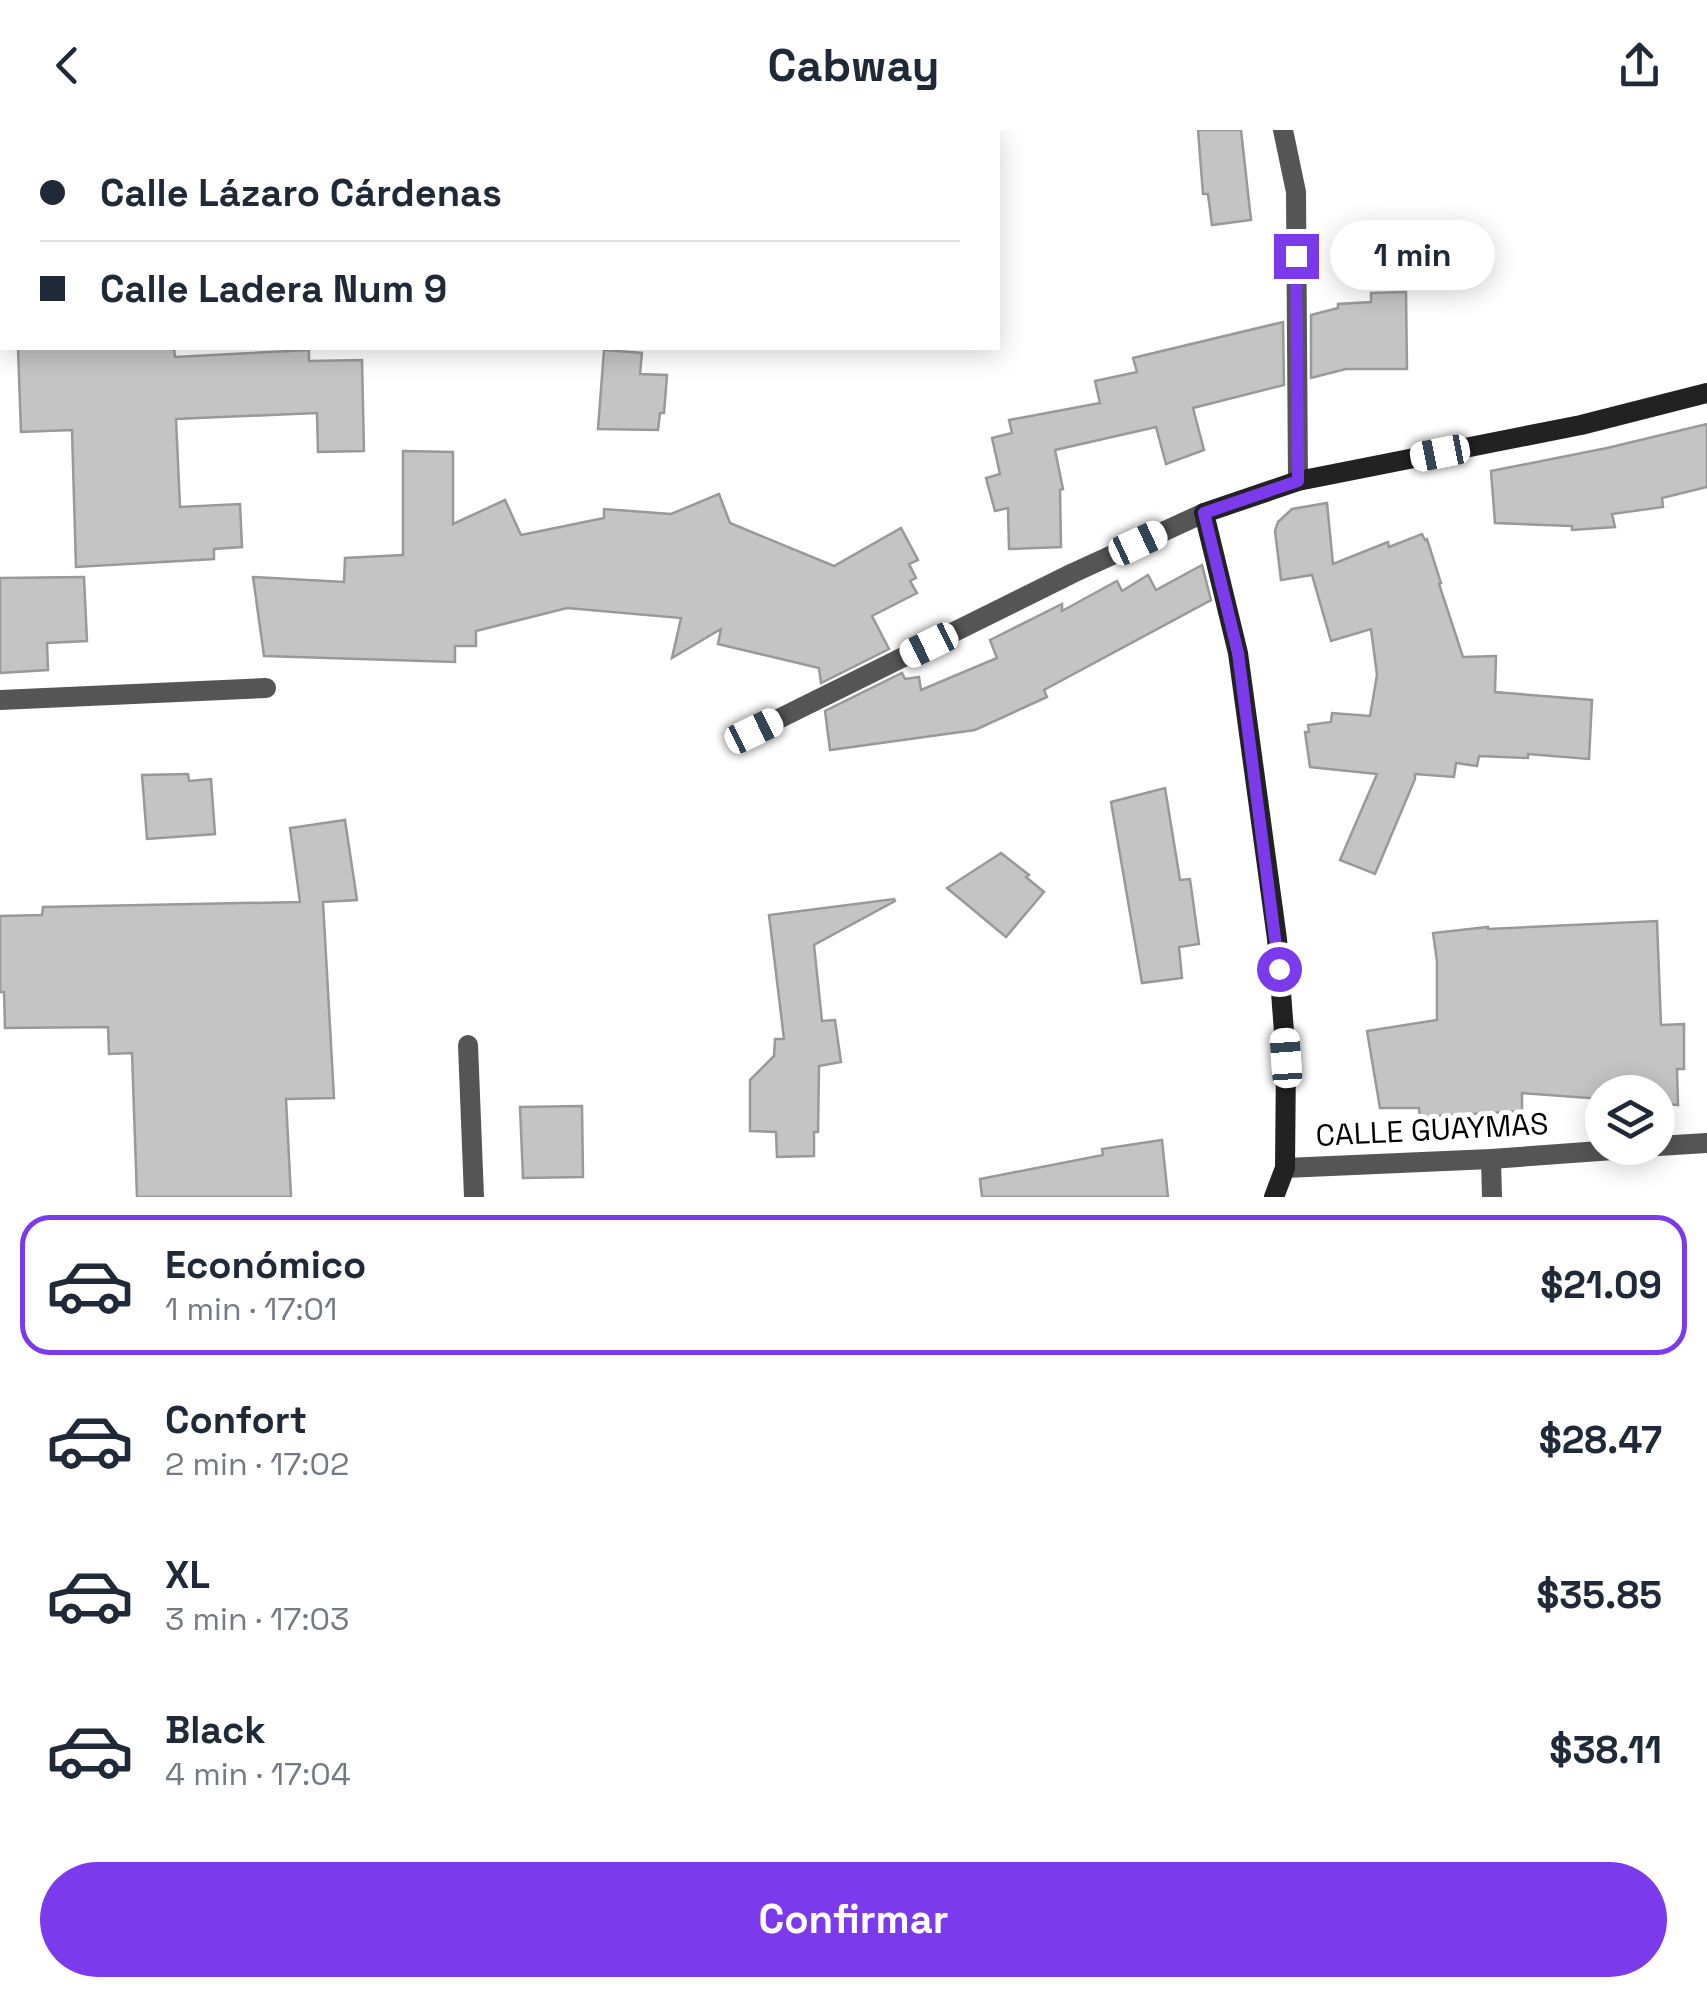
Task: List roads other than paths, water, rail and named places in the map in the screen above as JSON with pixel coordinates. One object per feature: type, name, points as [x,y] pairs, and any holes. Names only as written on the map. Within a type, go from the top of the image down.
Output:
[{"type":"street","points":[[1283,130],[1296,192],[1298,481]]},
{"type":"street","points":[[754,731],[1073,573],[1204,513],[1298,481],[1581,425],[1707,392]]},
{"type":"street","points":[[1204,513],[1238,653],[1277,939],[1286,1058],[1285,1168],[1274,1197]]},
{"type":"street","points":[[0,700],[266,688]]},
{"type":"street","points":[[468,1044],[474,1197]]},
{"type":"street","points":[[1675,1145],[1707,1142]]},
{"type":"street","name":"CALLE GUAYMAS","points":[[1285,1168],[1585,1152]]},
{"type":"street","points":[[1491,1159],[1492,1197]]}]
